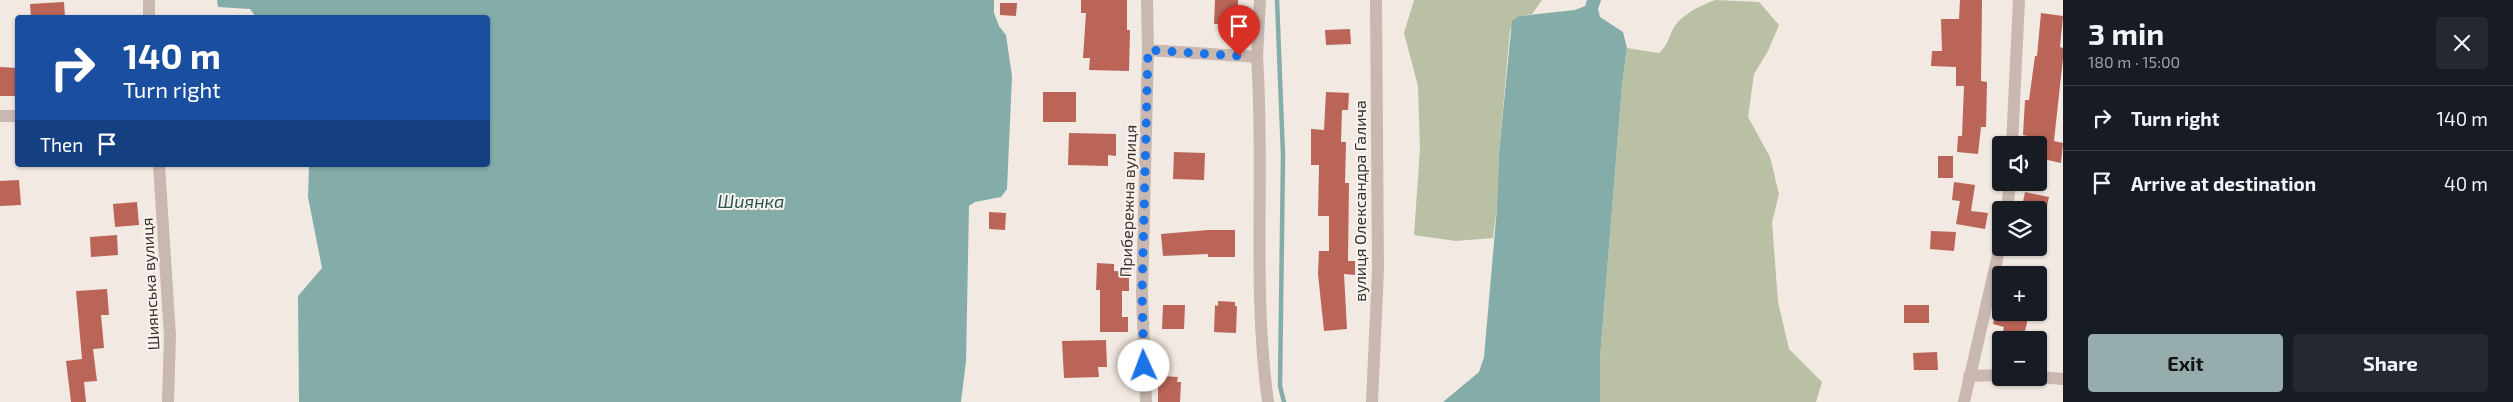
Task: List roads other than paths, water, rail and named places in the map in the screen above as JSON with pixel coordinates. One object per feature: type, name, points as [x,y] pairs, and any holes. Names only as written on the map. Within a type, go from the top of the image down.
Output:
[{"type":"street","points":[[149,0],[149,15]]},
{"type":"street","name":"Прибережна вулиця","points":[[1146,402],[1142,294],[1148,50],[1147,0]]},
{"type":"street","points":[[1260,0],[1257,57],[1260,154],[1258,248],[1268,402]]},
{"type":"street","name":"вулиця Олександра Галича","points":[[1372,402],[1378,269],[1376,0]]},
{"type":"street","points":[[2012,136],[2019,0]]},
{"type":"street","points":[[1148,50],[1257,57]]},
{"type":"street","points":[[0,116],[15,116]]},
{"type":"street","name":"Шиянська вулиця","points":[[159,167],[170,336],[168,402]]},
{"type":"street","points":[[1964,402],[1998,256]]},
{"type":"street","points":[[1969,376],[1992,375]]},
{"type":"street","points":[[2047,378],[2063,380]]},
{"type":"water","name":"Шиянка","points":[[217,0],[994,0],[994,13],[999,26],[1006,35],[1012,76],[1007,189],[1001,197],[975,202],[969,206],[966,361],[961,402],[299,402],[298,296],[322,268],[308,197],[309,167],[490,167],[490,15],[254,15],[250,9],[218,7]]},
{"type":"water","points":[[1587,0],[1601,0],[1598,9],[1600,17],[1623,32],[1627,48],[1622,85],[1600,358],[1600,402],[1443,402],[1479,372],[1484,357],[1497,208],[1499,153],[1512,21],[1519,16],[1575,10],[1585,6]]},
{"type":"waterway","points":[[1277,0],[1283,155],[1280,386],[1284,402]]}]
